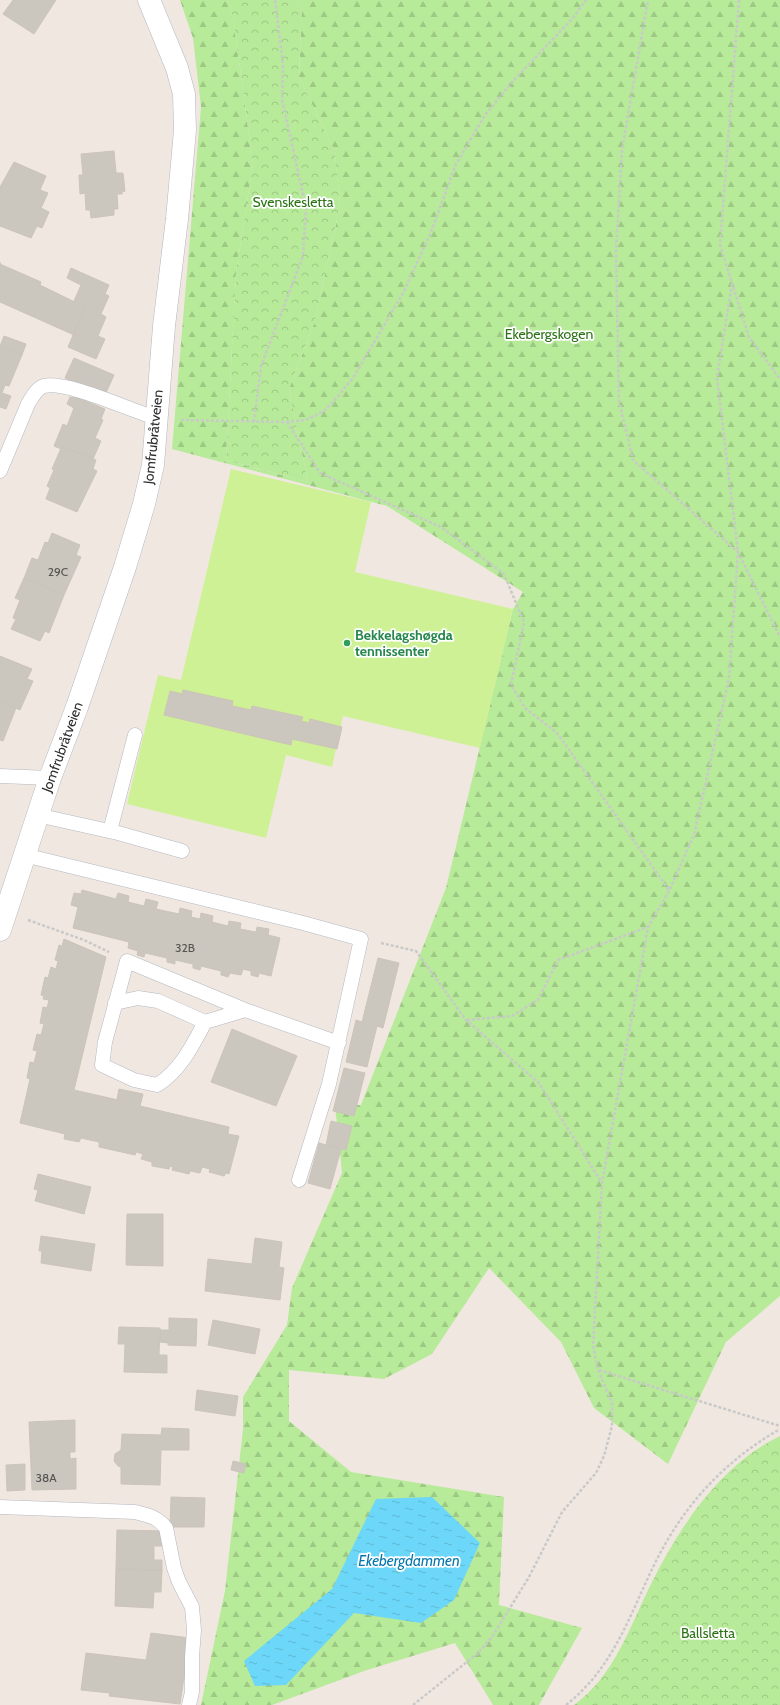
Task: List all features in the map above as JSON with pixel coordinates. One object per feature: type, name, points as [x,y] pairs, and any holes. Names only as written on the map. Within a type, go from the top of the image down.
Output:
[{"type":"street","name":"Jomfrubråtveien","points":[[3,921],[37,815],[94,656],[144,504],[153,465],[167,296],[182,174],[185,130],[184,94],[177,68],[149,0]]},
{"type":"lane","points":[[0,471],[28,404],[34,394],[43,386],[62,385],[157,417]]},
{"type":"lane","points":[[110,831],[136,735]]},
{"type":"lane","points":[[0,776],[50,778]]},
{"type":"lane","points":[[37,815],[110,831],[182,851]]},
{"type":"lane","points":[[24,855],[333,930],[361,939],[329,1084],[299,1180]]},
{"type":"lane","points":[[205,1022],[192,1047],[168,1079],[158,1085],[134,1080],[102,1065],[105,1042],[127,961],[245,1010],[339,1044]]},
{"type":"lane","points":[[115,1003],[138,998],[158,1001],[205,1022],[245,1010]]},
{"type":"lane","points":[[0,1507],[135,1512],[156,1518],[162,1522],[166,1528],[174,1568],[179,1582],[192,1607],[194,1630],[192,1692],[189,1705]]},
{"type":"path","points":[[254,422],[261,366],[303,256],[306,208],[282,99],[283,65],[275,0]]},
{"type":"path","points":[[157,417],[182,420],[287,422],[305,420],[325,410],[353,378],[384,328],[432,232],[456,164],[482,121],[514,80],[574,18],[586,0]]},
{"type":"path","points":[[648,0],[622,150],[616,251],[619,401],[633,460],[738,552],[780,637]]},
{"type":"path","points":[[739,0],[720,246],[749,337],[780,379]]},
{"type":"path","points":[[413,1705],[478,1653],[492,1637],[529,1577],[562,1512],[596,1473],[604,1456],[612,1426],[612,1403],[598,1370],[593,1346],[602,1183],[648,927],[669,891],[694,835],[729,678],[738,552],[717,378],[732,284]]},
{"type":"path","points":[[287,422],[320,472],[440,527],[504,574],[524,622],[511,685],[525,708],[557,733],[669,891]]},
{"type":"path","points":[[3,921],[84,940],[127,961]]},
{"type":"path","points":[[466,1020],[512,1016],[538,1000],[558,960],[648,927]]},
{"type":"path","points":[[361,939],[416,952],[466,1020],[539,1083],[602,1183]]},
{"type":"path","points":[[598,1370],[780,1427]]},
{"type":"path","points":[[566,1705],[584,1690],[607,1662],[655,1563],[676,1528],[697,1498],[733,1460],[780,1427]]},
{"type":"green space","name":"Ekebergskogen","points":[[180,0],[228,0],[233,17],[253,164],[236,272],[226,460],[308,482],[289,389],[315,321],[340,205],[335,152],[299,77],[302,0],[780,0],[780,1296],[726,1342],[668,1464],[594,1408],[561,1342],[489,1268],[432,1354],[384,1379],[289,1370],[289,1421],[351,1472],[504,1497],[499,1605],[582,1628],[539,1705],[493,1705],[455,1643],[367,1670],[272,1705],[201,1705],[225,1591],[243,1429],[243,1397],[287,1325],[292,1288],[342,1173],[335,1105],[361,1105],[446,888],[513,609],[523,592],[387,506],[172,449],[201,107],[193,38]]},
{"type":"green space","name":"Svenskesletta","points":[[228,0],[302,0],[299,77],[335,152],[340,205],[315,321],[289,389],[308,482],[226,460],[236,272],[253,164],[233,17]]},
{"type":"green space","name":"Bekkelagshøgda tennissenter","points":[[231,469],[371,502],[355,572],[513,609],[480,748],[343,716],[332,767],[286,755],[266,838],[127,804],[158,675],[181,680]]},
{"type":"green space","name":"Ballsletta","points":[[780,1436],[780,1705],[574,1705],[588,1693],[611,1665],[628,1634],[662,1562],[689,1519],[704,1499],[720,1480],[739,1463],[758,1448]]},
{"type":"water","name":"Ekebergdammen","points":[[432,1497],[480,1543],[454,1600],[421,1623],[354,1613],[286,1685],[255,1686],[244,1661],[332,1589],[376,1499]]},
{"type":"building","points":[[13,0],[56,0],[34,34],[3,14]]},
{"type":"building","points":[[114,151],[116,173],[123,173],[125,191],[122,192],[122,194],[117,194],[118,209],[114,209],[114,215],[91,218],[90,210],[86,210],[85,193],[80,194],[79,175],[83,175],[81,154]]},
{"type":"building","points":[[14,162],[46,176],[40,190],[48,193],[41,208],[49,212],[42,228],[37,226],[31,238],[0,226],[0,187]]},
{"type":"building","points":[[0,264],[41,282],[40,285],[85,307],[74,335],[0,302]]},
{"type":"building","points":[[71,268],[109,285],[105,294],[109,296],[101,314],[106,317],[98,336],[105,339],[96,359],[68,347],[85,307],[74,301],[81,285],[67,278]]},
{"type":"building","points":[[4,336],[26,344],[22,355],[0,346]]},
{"type":"building","points":[[0,346],[22,355],[9,386],[5,385],[2,393],[11,396],[6,409],[0,407]]},
{"type":"building","points":[[74,358],[114,375],[105,395],[65,378]]},
{"type":"building","points":[[70,397],[76,397],[105,409],[101,419],[103,420],[95,438],[101,441],[93,459],[62,446],[61,449],[54,446],[63,424],[67,426],[74,408],[67,404]]},
{"type":"building","points":[[62,446],[96,460],[93,469],[97,471],[77,512],[46,499],[50,488],[47,486],[54,470],[52,469]]},
{"type":"building","points":[[52,533],[80,545],[76,555],[81,557],[64,595],[24,578],[32,558],[38,560],[45,542],[48,543]]},
{"type":"building","points":[[24,578],[64,595],[49,633],[45,631],[40,641],[11,629],[16,619],[13,618],[20,600],[15,598]]},
{"type":"building","points":[[0,656],[32,669],[27,679],[33,681],[20,710],[0,701]]},
{"type":"building","points":[[183,690],[233,701],[232,706],[251,710],[252,706],[303,717],[301,721],[309,723],[310,719],[342,727],[337,749],[292,739],[291,745],[164,715],[170,691],[182,694]]},
{"type":"building","points":[[0,701],[16,708],[3,741],[0,740]]},
{"type":"building","points":[[82,890],[116,899],[118,893],[129,896],[128,902],[144,906],[146,899],[158,902],[156,909],[179,914],[180,908],[192,911],[191,917],[200,919],[201,913],[213,916],[212,922],[228,926],[229,921],[241,923],[240,929],[256,932],[257,927],[269,929],[268,935],[280,938],[271,976],[259,973],[258,977],[251,975],[251,971],[243,969],[241,975],[230,973],[228,977],[221,975],[221,971],[201,966],[200,970],[193,968],[193,964],[175,960],[175,964],[167,962],[167,958],[145,953],[144,957],[137,955],[138,951],[128,948],[129,942],[73,928],[78,907],[71,905],[74,893],[81,894]]},
{"type":"building","points":[[64,939],[106,957],[74,1090],[127,1102],[117,1099],[119,1089],[143,1094],[140,1106],[229,1127],[228,1134],[239,1136],[229,1174],[226,1173],[224,1176],[209,1172],[210,1169],[202,1167],[200,1173],[190,1171],[189,1174],[172,1170],[173,1167],[170,1166],[169,1169],[152,1166],[152,1162],[141,1159],[143,1154],[136,1152],[135,1155],[99,1147],[99,1142],[81,1138],[79,1142],[64,1139],[65,1134],[20,1123],[30,1079],[27,1078],[30,1062],[34,1063],[37,1051],[33,1050],[37,1034],[41,1035],[44,1024],[40,1023],[43,1007],[47,1008],[49,1000],[43,999],[44,996],[41,995],[45,977],[48,978],[51,967],[56,969],[58,961],[55,960],[59,945],[62,946]]},
{"type":"building","points":[[378,958],[399,963],[383,1028],[377,1026],[367,1067],[346,1062],[356,1020],[362,1022]]},
{"type":"building","points":[[232,1029],[297,1056],[276,1106],[211,1082]]},
{"type":"building","points":[[344,1068],[365,1073],[354,1116],[333,1111]]},
{"type":"building","points":[[331,1121],[352,1126],[346,1150],[326,1145]]},
{"type":"building","points":[[319,1143],[341,1149],[330,1189],[308,1183]]},
{"type":"building","points":[[38,1174],[91,1187],[84,1214],[35,1201],[38,1190],[34,1189]]},
{"type":"building","points":[[127,1214],[163,1214],[163,1266],[126,1265]]},
{"type":"building","points":[[41,1236],[95,1244],[91,1271],[41,1263],[42,1251],[39,1251]]},
{"type":"building","points":[[255,1238],[282,1242],[279,1267],[284,1268],[280,1300],[205,1291],[208,1259],[252,1264]]},
{"type":"building","points":[[169,1318],[197,1319],[196,1346],[168,1345],[168,1343],[160,1342],[160,1330],[169,1330]]},
{"type":"building","points":[[213,1320],[260,1329],[255,1354],[208,1345]]},
{"type":"building","points":[[119,1327],[160,1328],[159,1355],[167,1355],[167,1373],[124,1372],[125,1344],[118,1344]]},
{"type":"building","points":[[197,1390],[238,1396],[235,1416],[195,1410]]},
{"type":"building","points":[[75,1420],[75,1452],[70,1452],[70,1459],[76,1458],[76,1489],[32,1490],[29,1422]]},
{"type":"building","points":[[162,1428],[189,1429],[189,1450],[161,1450],[160,1485],[121,1484],[121,1467],[114,1461],[115,1454],[121,1450],[122,1434],[161,1435]]},
{"type":"building","points":[[233,1461],[246,1464],[244,1473],[231,1470]]},
{"type":"building","points":[[25,1464],[25,1490],[7,1491],[6,1465]]},
{"type":"building","points":[[171,1497],[205,1498],[204,1527],[170,1527]]},
{"type":"building","points":[[117,1530],[163,1531],[163,1546],[154,1546],[154,1560],[162,1560],[162,1570],[116,1569]]},
{"type":"building","points":[[116,1569],[162,1570],[161,1592],[154,1592],[153,1608],[115,1606]]},
{"type":"building","points":[[151,1633],[190,1638],[180,1704],[109,1696],[110,1693],[81,1690],[86,1653],[146,1660]]},
{"type":"place","name":"Bekkelagshøgda tennissenter","points":[[347,643]]}]
